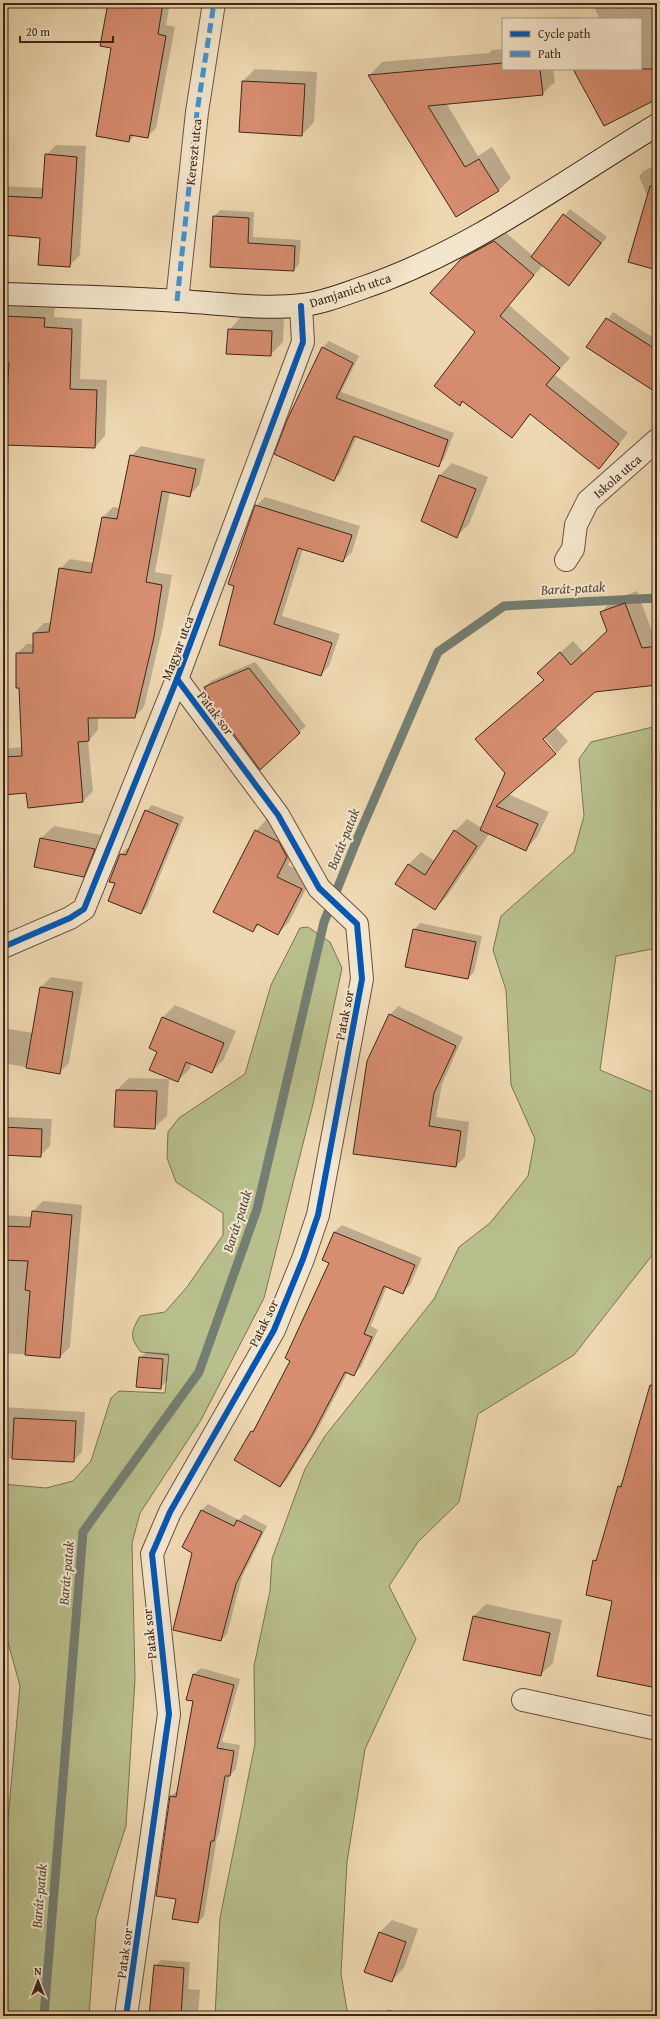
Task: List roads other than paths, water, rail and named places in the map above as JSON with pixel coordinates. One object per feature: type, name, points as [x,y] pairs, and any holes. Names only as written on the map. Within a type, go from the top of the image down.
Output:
[{"type":"street","name":"Kereszt utca","points":[[177,301],[197,112],[214,3]]},
{"type":"street","name":"Damjanich utca","points":[[3,294],[177,301],[244,306],[301,306],[323,301],[386,280],[455,248],[541,199],[657,126]]},
{"type":"street","name":"Magyar utca","points":[[3,947],[70,918],[84,909],[177,679],[303,342],[301,306]]},
{"type":"street","name":"Iskola utca","points":[[566,560],[573,549],[576,525],[588,501],[657,440]]},
{"type":"street","name":"Patak sor","points":[[126,2016],[169,1714],[152,1554],[170,1512],[274,1330],[303,1259],[318,1215],[362,979],[357,924],[319,888],[278,815],[177,679]]},
{"type":"street","points":[[524,1700],[657,1729]]},
{"type":"waterway","name":"Barát-patak","points":[[44,2016],[83,1532],[199,1372],[257,1209],[324,922],[358,837],[438,652],[504,606],[657,598]]}]
